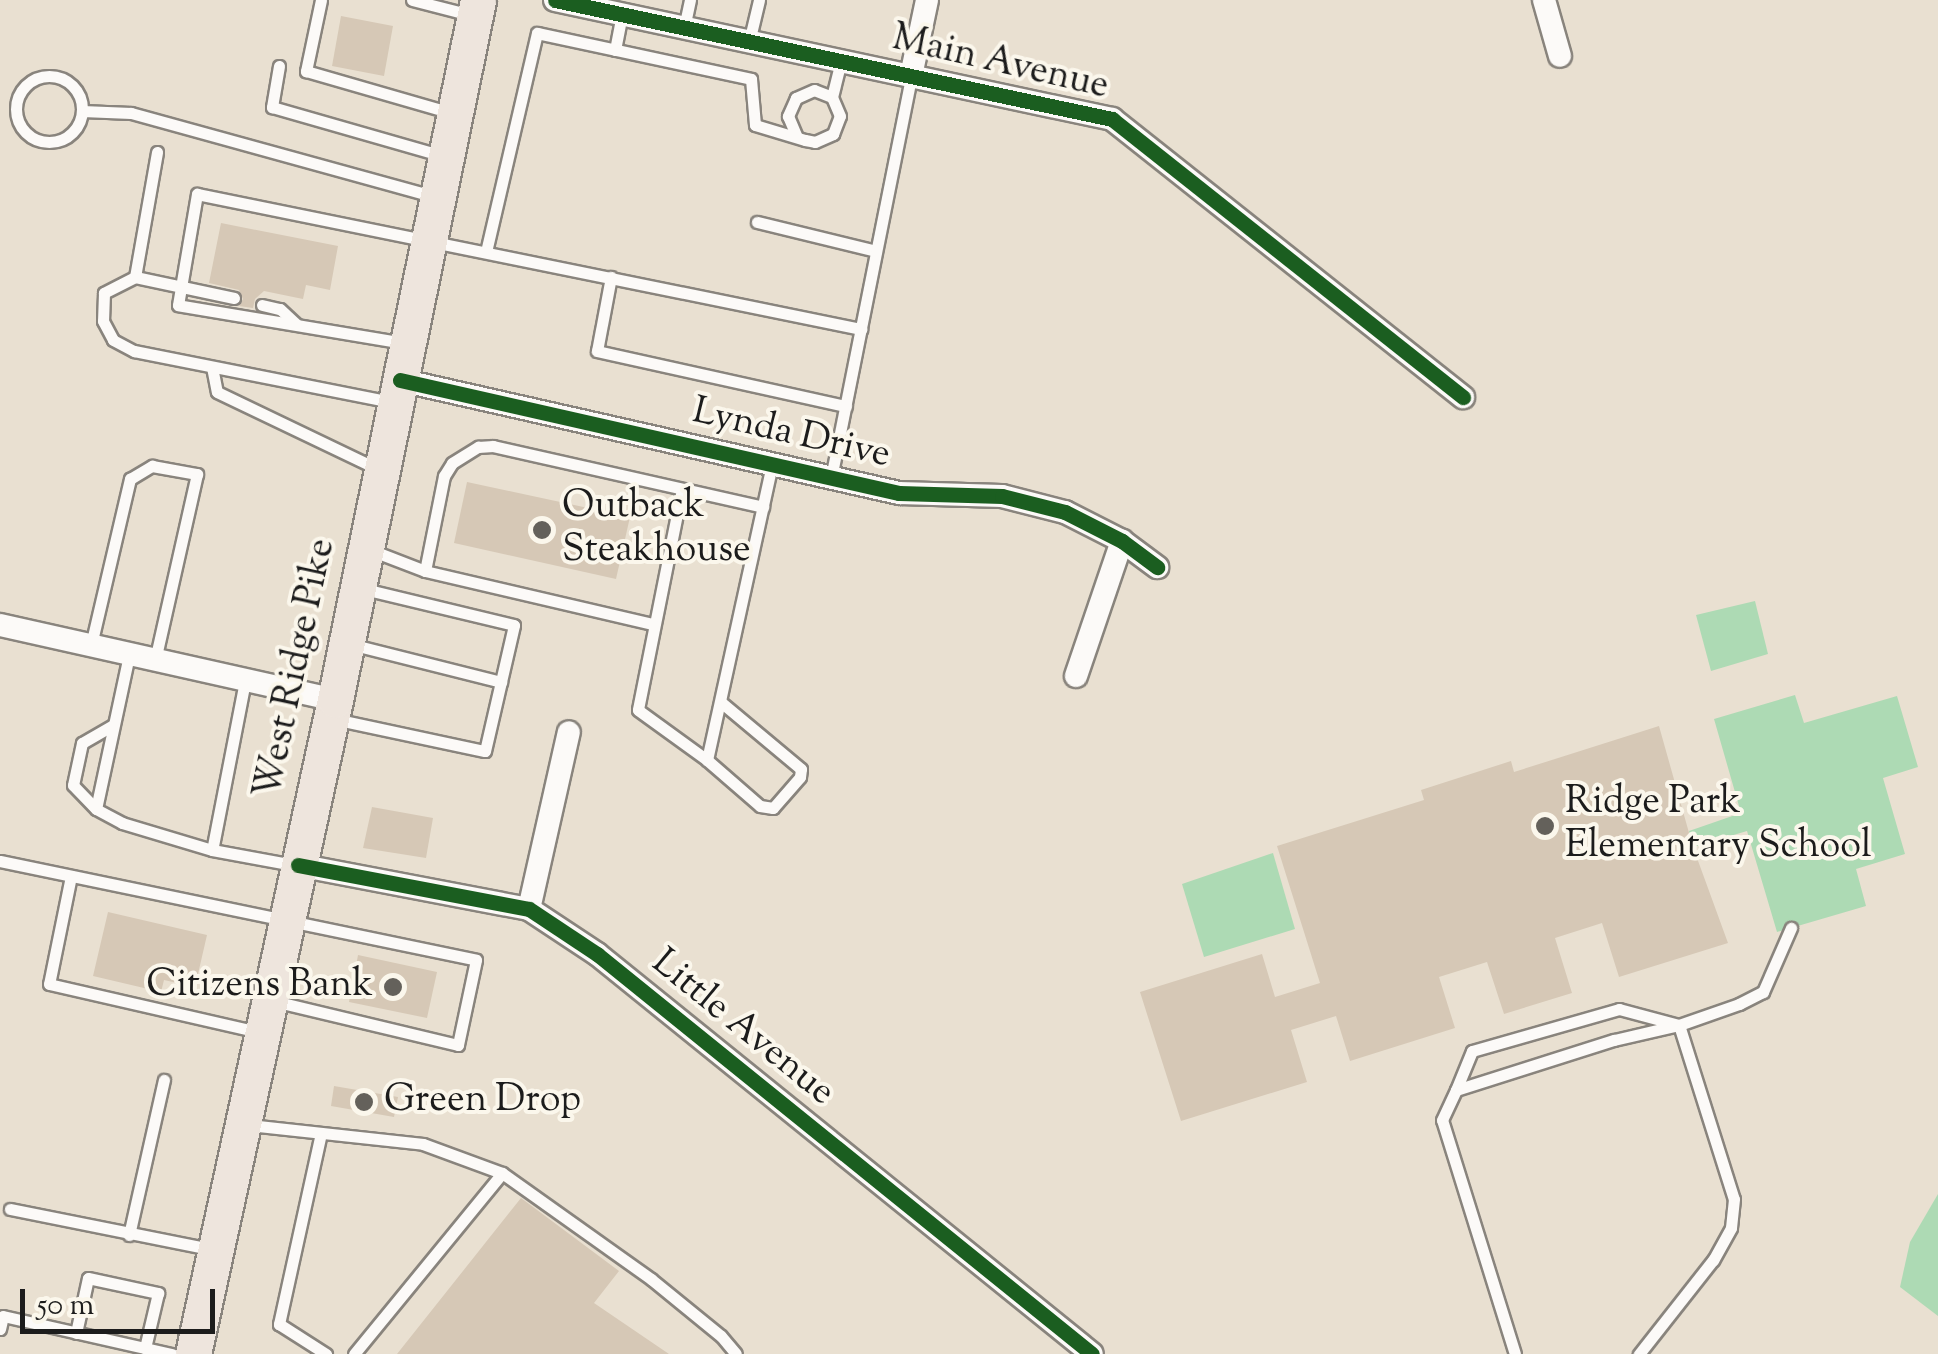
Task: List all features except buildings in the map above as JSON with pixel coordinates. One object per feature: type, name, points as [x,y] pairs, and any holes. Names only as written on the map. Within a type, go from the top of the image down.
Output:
[{"type":"main road","name":"West Ridge Pike","points":[[193,1354],[366,549],[476,8]]},
{"type":"street","name":"Main Avenue","points":[[555,0],[1112,119],[1463,397]]},
{"type":"street","points":[[911,76],[927,0]]},
{"type":"street","points":[[1544,0],[1560,56]]},
{"type":"street","name":"Lynda Drive","points":[[398,391],[899,493],[1002,496],[1066,512],[1122,541],[1157,567]]},
{"type":"street","points":[[1076,676],[1122,541]]},
{"type":"street","points":[[0,625],[245,681],[332,709]]},
{"type":"street","points":[[528,909],[570,732]]},
{"type":"street","name":"Little Avenue","points":[[298,865],[528,909],[597,954],[1092,1354]]},
{"type":"lane","points":[[321,0],[306,72],[456,114]]},
{"type":"lane","points":[[412,0],[476,8]]},
{"type":"lane","points":[[684,28],[690,0]]},
{"type":"lane","points":[[749,42],[759,0]]},
{"type":"lane","points":[[615,50],[622,15]]},
{"type":"lane","points":[[486,252],[537,32],[751,79],[755,125],[814,142],[833,134],[840,116],[832,97],[841,62]]},
{"type":"lane","points":[[279,66],[272,106],[447,157]]},
{"type":"lane","points":[[45,76],[56,77],[76,90],[82,111],[72,133],[51,142],[26,133],[16,113],[21,91],[45,76]]},
{"type":"lane","points":[[831,478],[911,76]]},
{"type":"lane","points":[[796,135],[788,116],[796,98],[814,90],[832,97]]},
{"type":"lane","points":[[82,111],[130,113],[438,198]]},
{"type":"lane","points":[[0,114],[16,113]]},
{"type":"lane","points":[[135,277],[157,152]]},
{"type":"lane","points":[[409,344],[178,304],[197,194],[861,330]]},
{"type":"lane","points":[[757,222],[876,252]]},
{"type":"lane","points":[[234,298],[135,277],[104,293],[103,321],[113,340],[134,351],[212,367],[398,391]]},
{"type":"lane","points":[[611,278],[597,351],[846,406]]},
{"type":"lane","points":[[262,305],[280,309],[298,325]]},
{"type":"lane","points":[[212,367],[217,392],[382,471]]},
{"type":"lane","points":[[425,570],[444,476],[452,463],[478,448],[493,446],[764,507]]},
{"type":"lane","points":[[708,760],[772,465]]},
{"type":"lane","points":[[91,645],[130,479],[152,466],[197,474],[155,661]]},
{"type":"lane","points":[[682,489],[638,710],[708,760],[767,810],[800,777],[800,769],[722,703]]},
{"type":"lane","points":[[366,549],[425,570],[653,624]]},
{"type":"lane","points":[[332,709],[485,751],[514,625],[358,587]]},
{"type":"lane","points":[[345,642],[501,682]]},
{"type":"lane","points":[[96,809],[128,655]]},
{"type":"lane","points":[[212,850],[245,681]]},
{"type":"lane","points":[[114,726],[82,742],[73,785],[96,809],[122,823],[212,850],[298,865]]},
{"type":"lane","points":[[0,861],[476,960],[458,1045],[49,984],[71,876]]},
{"type":"lane","points":[[1456,1090],[1614,1040],[1679,1025],[1763,992],[1791,928]]},
{"type":"lane","points":[[1514,1354],[1442,1120],[1472,1051],[1619,1009],[1679,1025]]},
{"type":"lane","points":[[1639,1354],[1713,1260],[1731,1228],[1734,1199],[1679,1025]]},
{"type":"lane","points":[[129,1235],[164,1080]]},
{"type":"lane","points":[[242,1124],[423,1144],[502,1173],[652,1279],[736,1354]]},
{"type":"lane","points":[[321,1133],[279,1324],[326,1354]]},
{"type":"lane","points":[[354,1354],[502,1173]]},
{"type":"lane","points":[[10,1209],[215,1250]]},
{"type":"lane","points":[[76,1333],[88,1278],[158,1293],[146,1348]]},
{"type":"lane","points":[[0,1330],[3,1316],[172,1354]]},
{"type":"green space","points":[[1755,601],[1768,654],[1711,671],[1696,615]]},
{"type":"green space","points":[[1795,695],[1804,723],[1897,696],[1918,767],[1883,778],[1905,854],[1856,869],[1866,906],[1777,932],[1747,831],[1693,847],[1689,831],[1741,813],[1714,719]]},
{"type":"green space","points":[[1273,853],[1295,929],[1204,957],[1182,884]]},
{"type":"green space","points":[[1938,1194],[1938,1316],[1900,1287],[1910,1242]]},
{"type":"cycle path","points":[[555,0],[1112,119],[1463,397]]},
{"type":"cycle path","points":[[400,380],[899,493],[1002,496],[1065,512],[1122,541],[1157,567]]},
{"type":"cycle path","points":[[298,865],[529,909],[597,954],[1092,1354]]},
{"type":"place","name":"Outback Steakhouse","points":[[542,530]]},
{"type":"place","name":"Ridge Park Elementary School","points":[[1545,826]]},
{"type":"place","name":"Citizens Bank","points":[[393,987]]},
{"type":"place","name":"Green Drop","points":[[364,1102]]}]
